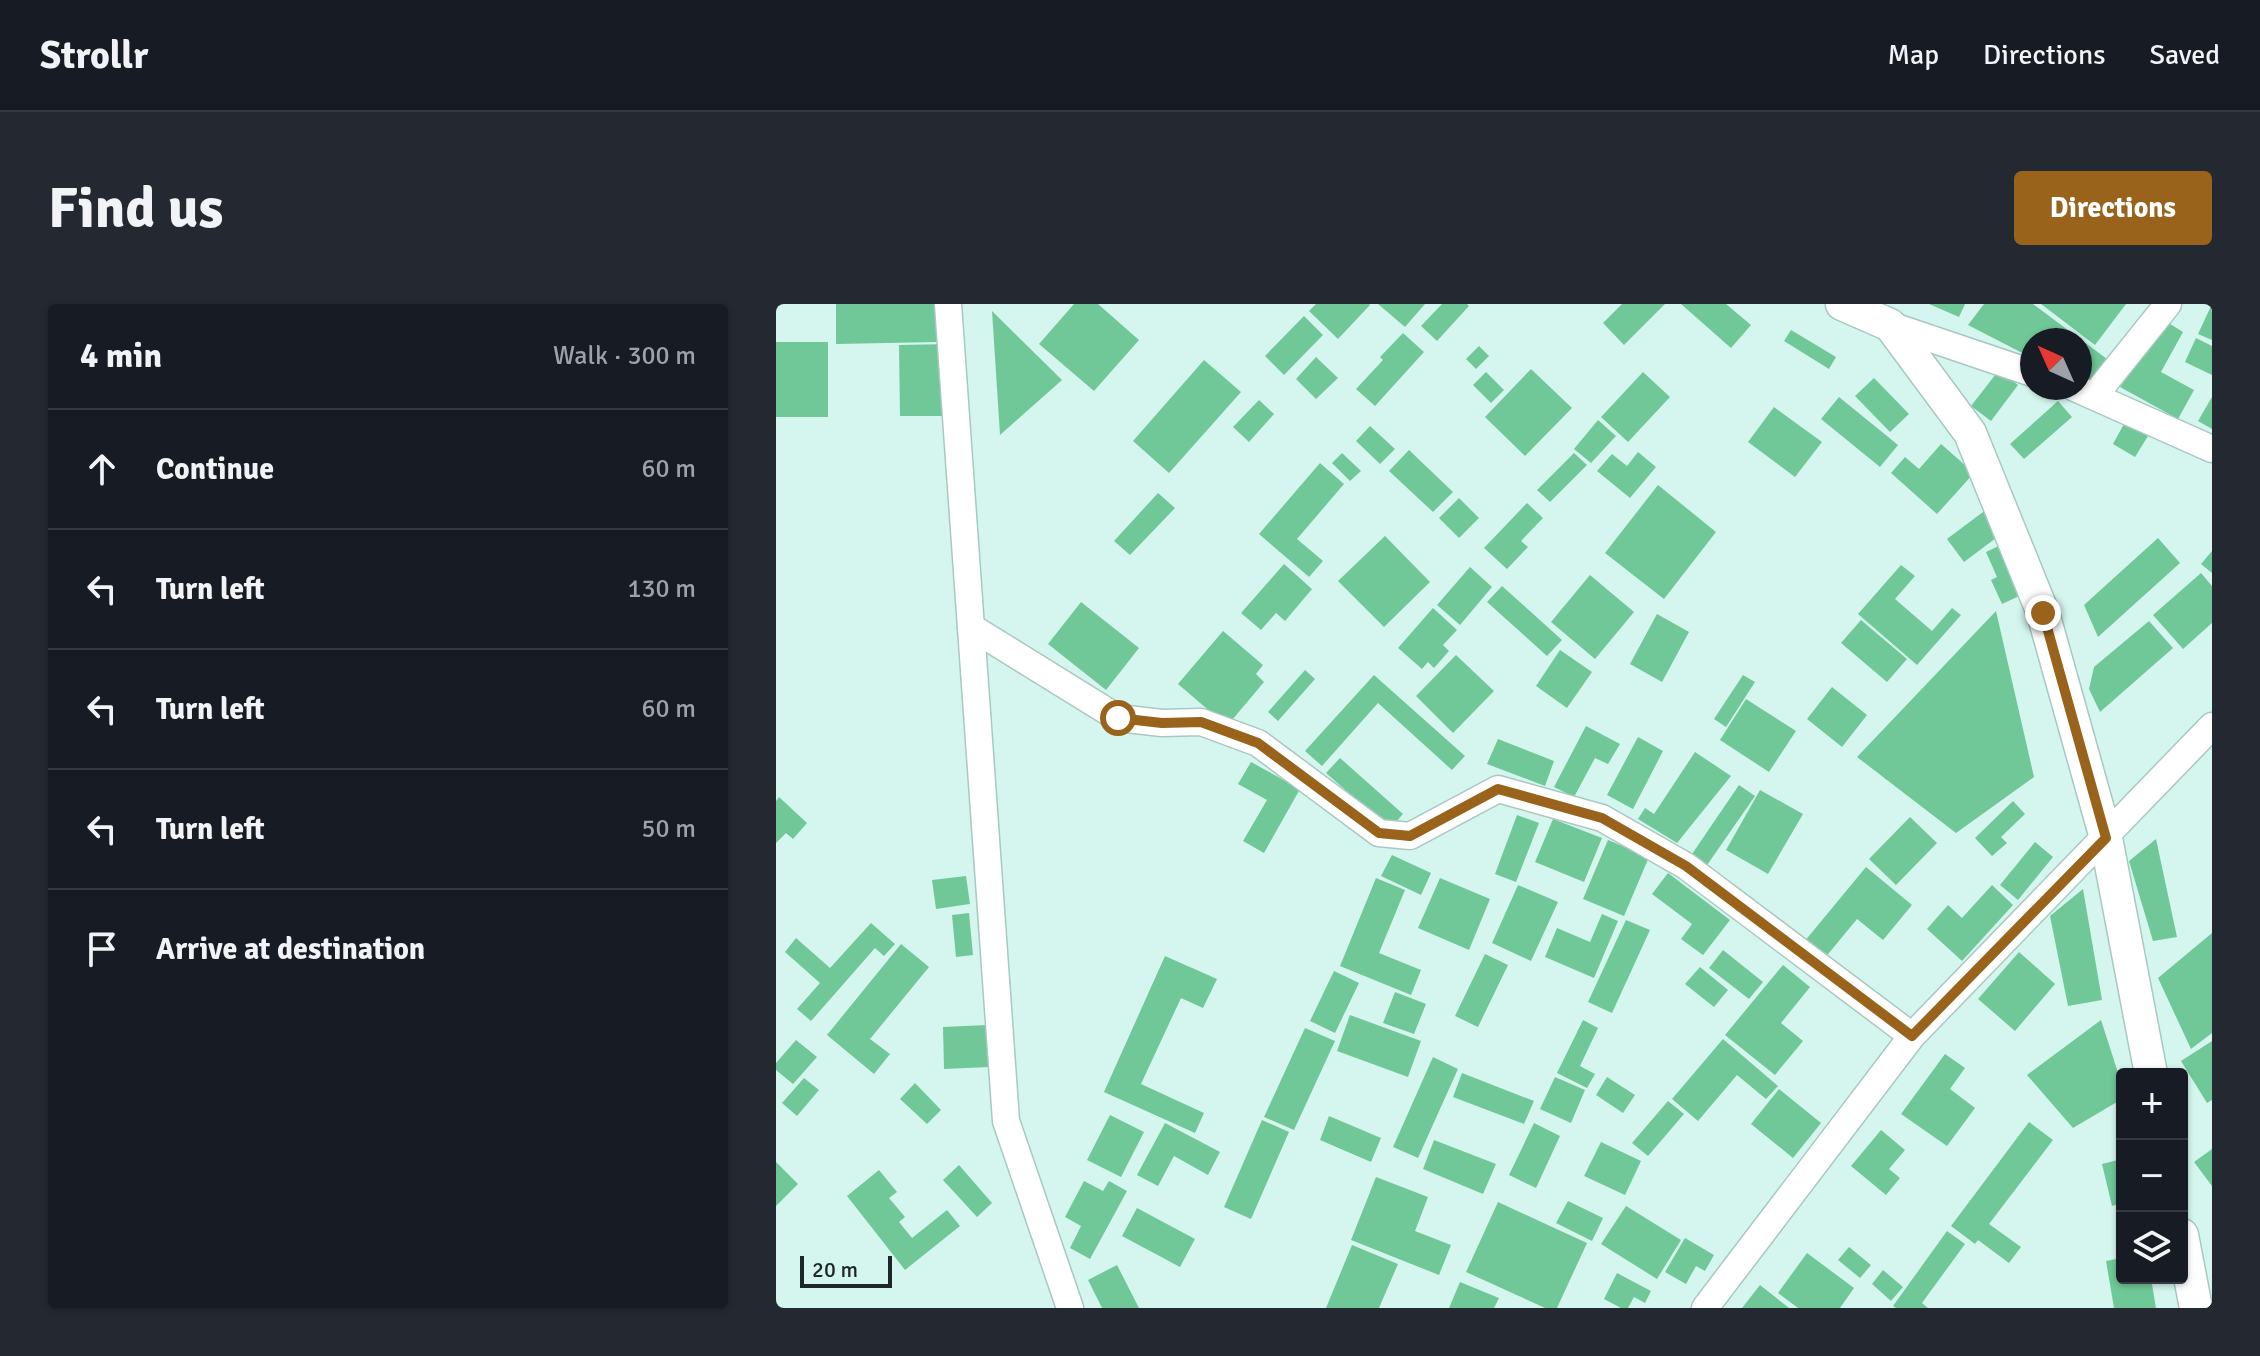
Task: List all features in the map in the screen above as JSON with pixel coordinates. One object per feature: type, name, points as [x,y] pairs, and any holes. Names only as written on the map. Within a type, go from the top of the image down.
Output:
[{"type":"street","points":[[948,304],[1006,1121],[1070,1308]]},
{"type":"street","points":[[1842,304],[1890,325],[2020,369]]},
{"type":"street","points":[[2092,384],[2168,304]]},
{"type":"street","points":[[1890,325],[1970,433],[2043,613],[2106,838],[2150,1068]]},
{"type":"street","points":[[2092,394],[2212,449]]},
{"type":"street","points":[[971,627],[1118,718],[1162,723],[1201,722],[1258,743],[1379,833],[1410,836],[1498,789],[1602,818],[1686,866],[1912,1036]]},
{"type":"street","points":[[1705,1308],[1912,1036],[2211,730]]},
{"type":"street","points":[[2188,1266],[2196,1308]]},
{"type":"building","points":[[836,304],[936,304],[937,342],[836,344]]},
{"type":"building","points":[[1074,304],[1098,304],[1139,340],[1094,391],[1039,344]]},
{"type":"building","points":[[1316,304],[1370,305],[1338,339],[1309,311]]},
{"type":"building","points":[[1378,304],[1425,304],[1405,327]]},
{"type":"building","points":[[1442,304],[1469,306],[1437,341],[1421,326]]},
{"type":"building","points":[[1622,304],[1665,304],[1624,345],[1603,323]]},
{"type":"building","points":[[1681,304],[1726,304],[1751,325],[1731,348]]},
{"type":"building","points":[[1929,304],[1965,304],[1959,317]]},
{"type":"building","points":[[1984,304],[2033,304],[2065,328],[2020,328],[2020,352],[1968,325]]},
{"type":"building","points":[[2041,304],[2126,304],[2095,345],[2092,343],[2092,328],[2073,328]]},
{"type":"building","points":[[2212,304],[2212,340],[2198,334]]},
{"type":"building","points":[[992,311],[1062,380],[1000,435]]},
{"type":"building","points":[[1304,316],[1323,335],[1284,375],[1265,356]]},
{"type":"building","points":[[2167,322],[2183,332],[2161,372],[2194,390],[2178,419],[2120,387]]},
{"type":"building","points":[[1791,330],[1836,357],[1829,369],[1784,341]]},
{"type":"building","points":[[1403,333],[1424,352],[1375,406],[1356,389]]},
{"type":"building","points":[[2196,338],[2212,346],[2212,375],[2185,362]]},
{"type":"building","points":[[776,342],[828,342],[828,417],[776,417]]},
{"type":"building","points":[[951,344],[951,416],[900,416],[899,345]]},
{"type":"building","points":[[1479,346],[1489,356],[1476,369],[1466,359]]},
{"type":"building","points":[[2092,348],[2107,359],[2092,385]]},
{"type":"building","points":[[1316,357],[1338,378],[1316,399],[1296,379]]},
{"type":"building","points":[[1204,360],[1241,392],[1169,473],[1133,441]]},
{"type":"building","points":[[1531,369],[1572,408],[1525,456],[1485,417]]},
{"type":"building","points":[[1999,370],[2018,385],[1991,421],[1971,406]]},
{"type":"building","points":[[1486,372],[1504,390],[1491,403],[1473,385]]},
{"type":"building","points":[[1643,372],[1670,397],[1628,442],[1601,417]]},
{"type":"building","points":[[1874,378],[1909,414],[1890,432],[1855,396]]},
{"type":"building","points":[[1839,397],[1898,445],[1880,467],[1821,419]]},
{"type":"building","points":[[2212,397],[2212,429],[2198,421]]},
{"type":"building","points":[[1259,400],[1274,414],[1249,442],[1233,427]]},
{"type":"building","points":[[2058,401],[2072,417],[2024,459],[2010,444]]},
{"type":"building","points":[[1774,407],[1822,442],[1795,477],[1748,442]]},
{"type":"building","points":[[1598,420],[1616,436],[1591,463],[1574,449]]},
{"type":"building","points":[[2125,422],[2148,436],[2135,457],[2113,444]]},
{"type":"building","points":[[1370,426],[1395,449],[1380,464],[1356,441]]},
{"type":"building","points":[[1941,444],[1974,473],[1937,514],[1891,473],[1905,457],[1919,469]]},
{"type":"building","points":[[1409,450],[1453,492],[1433,512],[1389,471]]},
{"type":"building","points":[[1638,452],[1656,467],[1630,498],[1597,471],[1612,454],[1627,466]]},
{"type":"building","points":[[1342,453],[1361,471],[1350,481],[1332,463]]},
{"type":"building","points":[[1574,453],[1587,465],[1550,502],[1537,490]]},
{"type":"building","points":[[1320,463],[1344,484],[1297,539],[1323,561],[1309,577],[1259,534]]},
{"type":"building","points":[[1658,485],[1716,532],[1664,599],[1605,553]]},
{"type":"building","points":[[1158,493],[1175,508],[1130,555],[1114,541]]},
{"type":"building","points":[[1459,498],[1479,518],[1459,538],[1439,518]]},
{"type":"building","points":[[1527,503],[1543,518],[1521,541],[1528,547],[1507,569],[1484,548]]},
{"type":"building","points":[[1987,509],[2004,532],[1964,562],[1947,539]]},
{"type":"building","points":[[1385,536],[1430,582],[1384,627],[1338,581]]},
{"type":"building","points":[[2158,538],[2180,563],[2098,637],[2084,605]]},
{"type":"building","points":[[2005,543],[2028,592],[2002,604],[1991,580],[1997,577],[1986,552]]},
{"type":"building","points":[[2212,551],[2212,573],[2201,564]]},
{"type":"building","points":[[1284,564],[1312,589],[1285,621],[1276,613],[1261,630],[1241,613]]},
{"type":"building","points":[[1901,565],[1915,576],[1895,599],[1932,631],[1952,608],[1961,615],[1917,665],[1858,614]]},
{"type":"building","points":[[1470,567],[1492,587],[1460,625],[1437,605]]},
{"type":"building","points":[[2201,573],[2212,586],[2212,623],[2183,649],[2153,615]]},
{"type":"building","points":[[1590,575],[1634,612],[1595,659],[1551,622]]},
{"type":"building","points":[[1502,586],[1562,640],[1547,656],[1487,602]]},
{"type":"building","points":[[1081,602],[1139,648],[1106,690],[1048,644]]},
{"type":"building","points":[[1433,608],[1457,630],[1443,645],[1449,651],[1434,668],[1428,662],[1422,669],[1398,648]]},
{"type":"building","points":[[1996,611],[2034,777],[1956,833],[1857,757]]},
{"type":"building","points":[[1657,614],[1689,632],[1662,682],[1630,664]]},
{"type":"building","points":[[1861,620],[1907,659],[1887,682],[1841,643]]},
{"type":"building","points":[[2149,621],[2173,648],[2100,712],[2089,689],[2094,667]]},
{"type":"building","points":[[1223,631],[1263,665],[1256,674],[1264,682],[1227,726],[1178,684]]},
{"type":"building","points":[[1560,650],[1592,672],[1567,708],[1536,686]]},
{"type":"building","points":[[1456,655],[1494,691],[1453,733],[1416,696]]},
{"type":"building","points":[[1305,670],[1315,679],[1278,721],[1268,712]]},
{"type":"building","points":[[1374,675],[1465,756],[1452,770],[1378,703],[1322,766],[1305,751]]},
{"type":"building","points":[[1743,675],[1755,682],[1726,727],[1714,719]]},
{"type":"building","points":[[1832,687],[1867,715],[1842,747],[1807,719]]},
{"type":"building","points":[[1746,699],[1796,731],[1769,772],[1720,740]]},
{"type":"building","points":[[1586,726],[1620,744],[1608,764],[1595,758],[1574,797],[1554,787]]},
{"type":"building","points":[[1638,737],[1663,751],[1633,809],[1607,795]]},
{"type":"building","points":[[1498,739],[1554,761],[1545,786],[1487,764]]},
{"type":"building","points":[[1695,752],[1731,776],[1677,843],[1638,819],[1645,808],[1654,814]]},
{"type":"building","points":[[1340,758],[1403,814],[1390,829],[1326,773]]},
{"type":"building","points":[[1251,762],[1300,789],[1264,853],[1243,841],[1267,800],[1238,784]]},
{"type":"building","points":[[1739,785],[1755,796],[1705,868],[1690,857]]},
{"type":"building","points":[[1760,790],[1803,814],[1768,874],[1726,850]]},
{"type":"building","points":[[779,797],[807,823],[793,839],[786,833],[776,843],[776,801]]},
{"type":"building","points":[[2013,801],[2025,814],[2001,837],[2007,843],[1992,856],[1975,838]]},
{"type":"building","points":[[1517,815],[1539,823],[1516,882],[1495,874]]},
{"type":"building","points":[[1910,817],[1937,843],[1896,885],[1869,859]]},
{"type":"building","points":[[1553,819],[1602,838],[1584,882],[1535,862]]},
{"type":"building","points":[[2156,839],[2177,937],[2153,941],[2129,861]]},
{"type":"building","points":[[1608,840],[1649,857],[1624,916],[1583,899]]},
{"type":"building","points":[[2035,842],[2053,857],[2018,900],[2000,885]]},
{"type":"building","points":[[1392,855],[1431,873],[1421,895],[1381,876]]},
{"type":"building","points":[[1866,867],[1912,905],[1883,940],[1857,919],[1824,959],[1804,942]]},
{"type":"building","points":[[1668,873],[1730,920],[1703,955],[1681,939],[1692,924],[1652,894]]},
{"type":"building","points":[[966,876],[970,904],[936,909],[932,880]]},
{"type":"building","points":[[1376,878],[1405,890],[1379,953],[1421,970],[1411,995],[1340,966]]},
{"type":"building","points":[[1440,878],[1490,899],[1469,950],[1418,928]]},
{"type":"building","points":[[1518,885],[1558,902],[1531,961],[1492,943]]},
{"type":"building","points":[[1992,885],[2013,905],[1962,961],[1927,929],[1948,905],[1962,918]]},
{"type":"building","points":[[2083,889],[2102,1000],[2068,1006],[2050,916]]},
{"type":"building","points":[[969,913],[973,955],[956,957],[952,915]]},
{"type":"building","points":[[1602,914],[1618,921],[1594,978],[1545,957],[1557,928],[1590,942]]},
{"type":"building","points":[[1626,920],[1650,930],[1612,1013],[1588,1002]]},
{"type":"building","points":[[871,923],[895,944],[884,956],[875,948],[811,1021],[797,1009],[820,983],[785,952],[796,938],[830,968]]},
{"type":"building","points":[[2212,933],[2212,1033],[2191,1049],[2158,978]]},
{"type":"building","points":[[901,944],[929,967],[870,1039],[890,1054],[874,1074],[827,1035]]},
{"type":"building","points":[[1723,950],[1763,982],[1749,999],[1709,968]]},
{"type":"building","points":[[2019,952],[2055,984],[2015,1031],[1978,999]]},
{"type":"building","points":[[1485,954],[1508,965],[1478,1027],[1455,1016]]},
{"type":"building","points":[[1165,956],[1217,979],[1203,1008],[1181,998],[1141,1084],[1204,1113],[1195,1133],[1104,1092]]},
{"type":"building","points":[[1783,965],[1810,987],[1781,1023],[1803,1041],[1775,1075],[1725,1035]]},
{"type":"building","points":[[1700,967],[1728,990],[1714,1007],[1685,984]]},
{"type":"building","points":[[1334,971],[1359,983],[1335,1033],[1310,1021]]},
{"type":"building","points":[[1395,992],[1426,1004],[1414,1034],[1383,1023]]},
{"type":"building","points":[[1350,1015],[1421,1041],[1408,1077],[1337,1051]]},
{"type":"building","points":[[1583,1020],[1598,1028],[1580,1066],[1595,1074],[1587,1088],[1557,1073]]},
{"type":"building","points":[[2101,1020],[2117,1068],[2116,1103],[2073,1128],[2027,1075]]},
{"type":"building","points":[[987,1025],[989,1067],[944,1069],[943,1027]]},
{"type":"building","points":[[1305,1028],[1335,1041],[1294,1130],[1264,1117]]},
{"type":"building","points":[[1723,1039],[1778,1086],[1766,1099],[1737,1075],[1698,1121],[1672,1099]]},
{"type":"building","points":[[796,1040],[817,1057],[793,1084],[776,1070],[776,1063]]},
{"type":"building","points":[[2212,1041],[2212,1100],[2207,1103],[2181,1061]]},
{"type":"building","points":[[1945,1054],[1965,1068],[1950,1089],[1975,1108],[1947,1146],[1901,1114]]},
{"type":"building","points":[[1433,1057],[1458,1069],[1418,1158],[1393,1147]]},
{"type":"building","points":[[1462,1073],[1534,1101],[1524,1124],[1453,1097]]},
{"type":"building","points":[[1555,1077],[1585,1090],[1571,1123],[1540,1109]]},
{"type":"building","points":[[1607,1077],[1635,1095],[1623,1113],[1596,1095]]},
{"type":"building","points":[[804,1078],[819,1090],[797,1116],[782,1103]]},
{"type":"building","points":[[915,1083],[941,1110],[927,1124],[900,1099]]},
{"type":"building","points":[[1779,1089],[1821,1123],[1793,1158],[1751,1124]]},
{"type":"building","points":[[1668,1101],[1684,1114],[1648,1156],[1632,1143]]},
{"type":"building","points":[[1110,1115],[1144,1132],[1121,1177],[1087,1160]]},
{"type":"building","points":[[1329,1116],[1381,1138],[1371,1162],[1320,1140]]},
{"type":"building","points":[[1262,1120],[1289,1132],[1251,1219],[1224,1207]]},
{"type":"building","points":[[2029,1122],[2053,1140],[1989,1224],[2021,1247],[2009,1263],[1978,1240],[1975,1244],[1951,1226]]},
{"type":"building","points":[[1165,1123],[1220,1152],[1208,1175],[1174,1156],[1158,1186],[1137,1175]]},
{"type":"building","points":[[1534,1123],[1560,1136],[1536,1188],[1509,1175]]},
{"type":"building","points":[[1881,1130],[1905,1150],[1889,1169],[1900,1178],[1886,1195],[1851,1166]]},
{"type":"building","points":[[1434,1140],[1496,1164],[1483,1194],[1423,1169]]},
{"type":"building","points":[[1601,1142],[1641,1161],[1625,1195],[1584,1176]]},
{"type":"building","points":[[2212,1149],[2212,1186],[2194,1162]]},
{"type":"building","points":[[2116,1160],[2116,1205],[2112,1206],[2102,1164]]},
{"type":"building","points":[[776,1162],[798,1184],[776,1206]]},
{"type":"building","points":[[959,1165],[992,1203],[977,1217],[943,1180]]},
{"type":"building","points":[[879,1170],[897,1192],[889,1198],[905,1217],[899,1222],[912,1238],[947,1210],[960,1226],[905,1270],[847,1196]]},
{"type":"building","points":[[1376,1177],[1428,1197],[1415,1231],[1451,1245],[1439,1275],[1351,1240]]},
{"type":"building","points":[[1084,1181],[1103,1191],[1109,1181],[1127,1191],[1090,1259],[1070,1248],[1081,1226],[1065,1217]]},
{"type":"building","points":[[1568,1201],[1603,1218],[1592,1241],[1556,1223]]},
{"type":"building","points":[[1498,1202],[1587,1243],[1557,1308],[1545,1308],[1466,1272]]},
{"type":"building","points":[[1626,1206],[1681,1240],[1657,1279],[1601,1244]]},
{"type":"building","points":[[1137,1208],[1195,1239],[1180,1267],[1122,1236]]},
{"type":"building","points":[[1947,1231],[1965,1244],[1922,1303],[1928,1308],[1893,1306]]},
{"type":"building","points":[[1685,1238],[1714,1255],[1705,1271],[1696,1266],[1686,1284],[1665,1272]]},
{"type":"building","points":[[1352,1245],[1398,1264],[1379,1308],[1326,1308]]},
{"type":"building","points":[[1849,1247],[1871,1265],[1860,1278],[1838,1260]]},
{"type":"building","points":[[1807,1253],[1854,1288],[1840,1308],[1798,1308],[1778,1293]]},
{"type":"building","points":[[2116,1259],[2116,1284],[2152,1284],[2156,1308],[2114,1308],[2106,1261]]},
{"type":"building","points":[[1117,1265],[1139,1308],[1102,1308],[1088,1280]]},
{"type":"building","points":[[1883,1270],[1903,1287],[1891,1301],[1872,1284]]},
{"type":"building","points":[[1617,1273],[1651,1291],[1645,1303],[1634,1297],[1628,1308],[1621,1308],[1604,1299]]},
{"type":"building","points":[[1460,1282],[1499,1298],[1494,1308],[1449,1308]]},
{"type":"building","points":[[1760,1285],[1789,1308],[1742,1308]]},
{"type":"route","points":[[1118,718],[1162,723],[1201,722],[1258,743],[1379,833],[1410,836],[1498,789],[1602,818],[1686,866],[1912,1036],[2106,838],[2043,613]]}]
